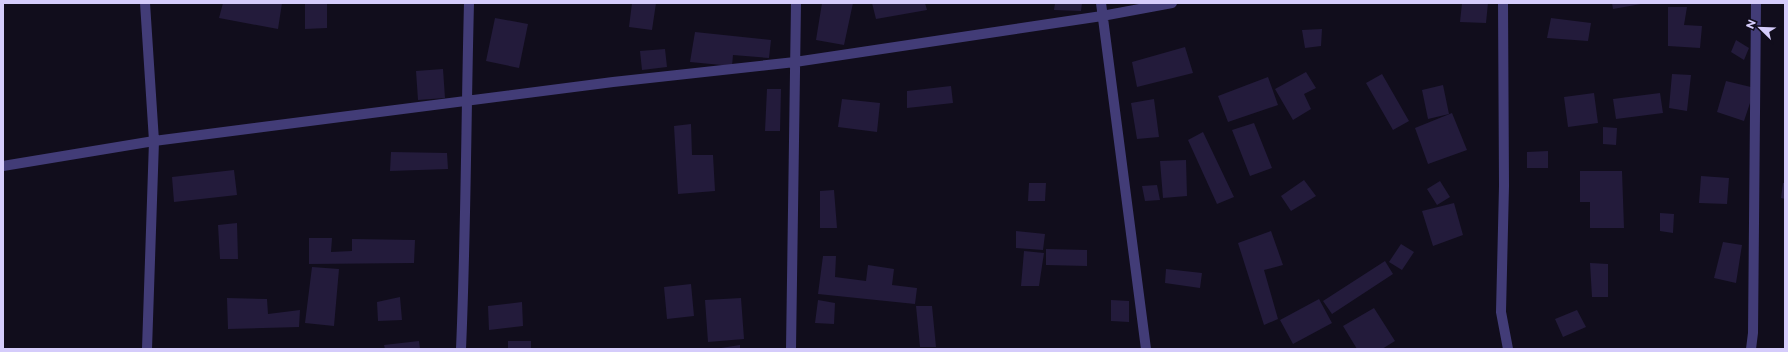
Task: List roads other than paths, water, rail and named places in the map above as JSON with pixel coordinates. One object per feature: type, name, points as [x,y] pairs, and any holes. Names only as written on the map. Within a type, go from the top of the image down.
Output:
[{"type":"street","points":[[145,3],[154,141],[147,349]]},
{"type":"street","points":[[461,349],[466,241],[466,101],[469,3]]},
{"type":"street","points":[[791,349],[796,3]]},
{"type":"street","points":[[1101,3],[1146,349]]},
{"type":"street","points":[[3,166],[154,141],[466,101],[795,62],[1102,16],[1172,3]]},
{"type":"street","points":[[1503,3],[1504,186],[1501,312],[1508,349]]},
{"type":"street","points":[[1751,349],[1753,333],[1756,3]]}]
